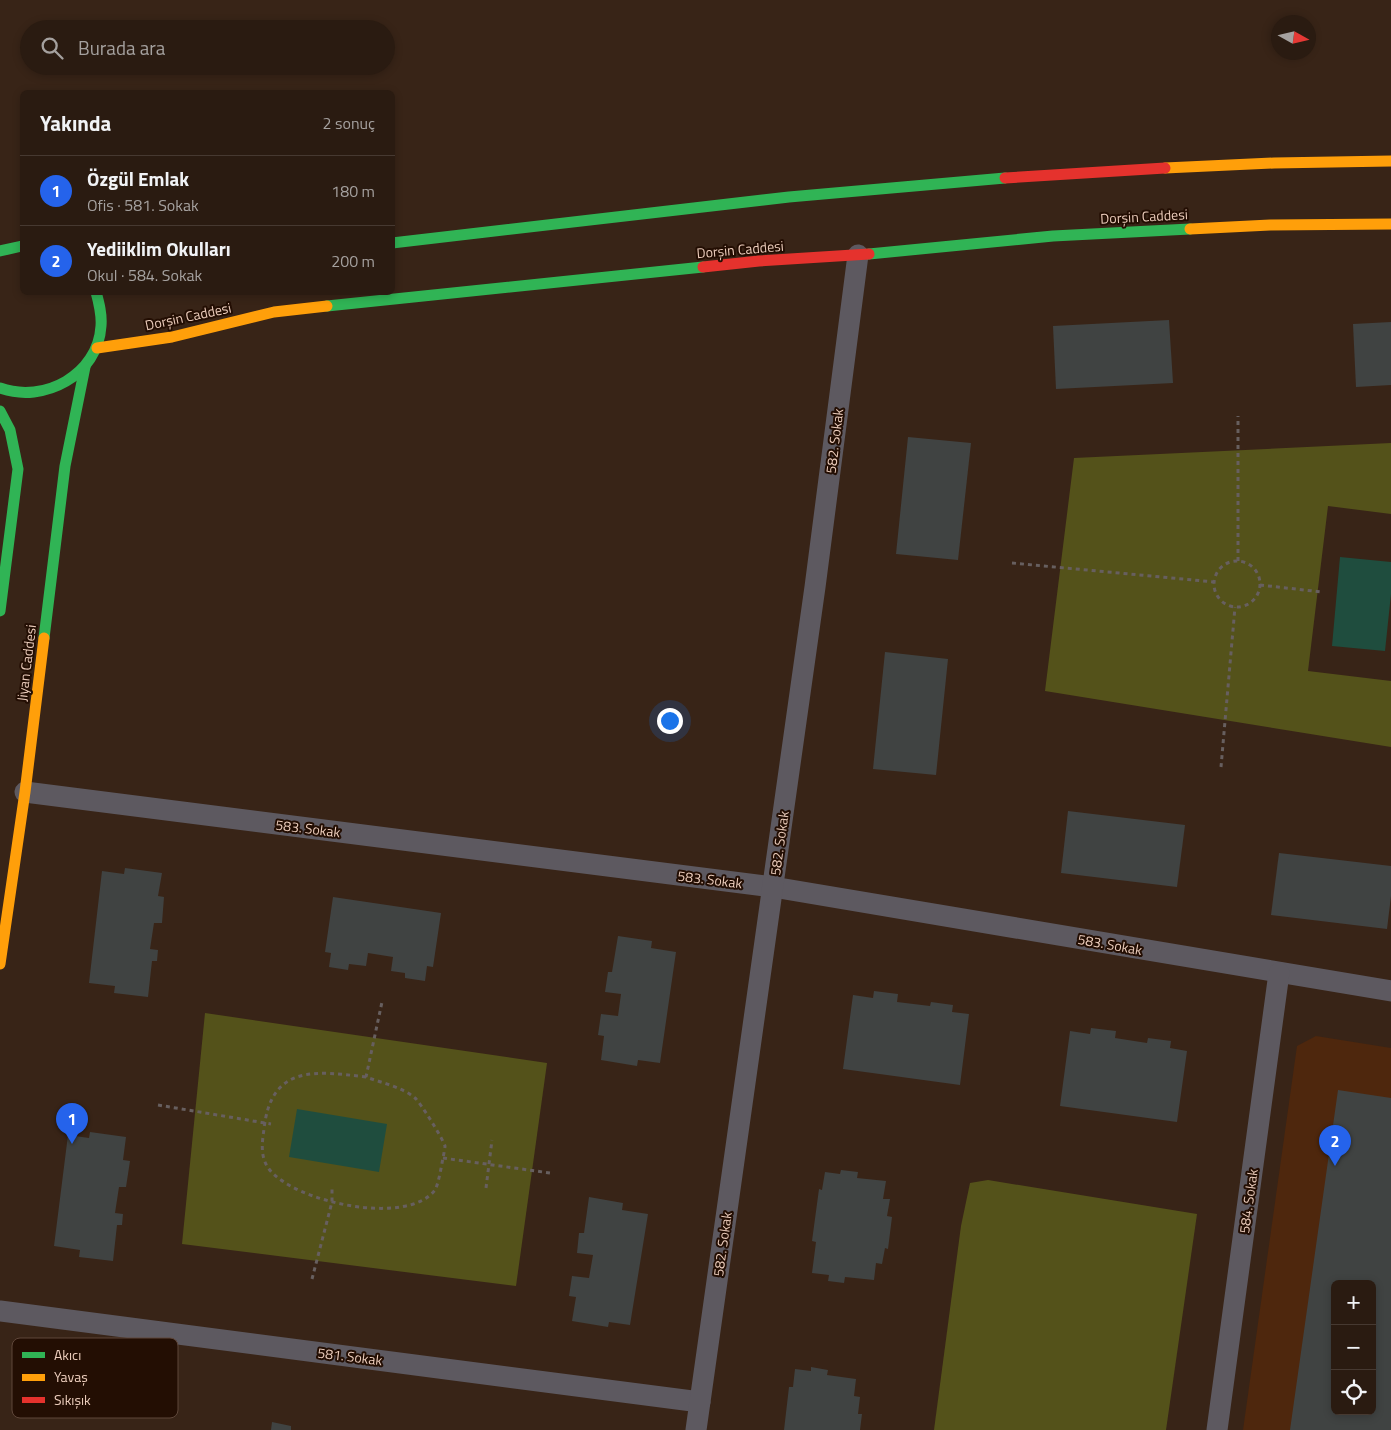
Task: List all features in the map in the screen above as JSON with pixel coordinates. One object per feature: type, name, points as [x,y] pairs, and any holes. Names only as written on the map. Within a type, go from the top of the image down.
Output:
[{"type":"main road","points":[[395,243],[779,198],[1035,175],[1274,163],[1391,161]]},
{"type":"main road","name":"Dorşin Caddesi","points":[[97,348],[172,337],[274,312],[758,262],[858,255],[1053,236],[1270,225],[1391,224]]},
{"type":"main road","points":[[0,251],[20,246]]},
{"type":"main road","points":[[0,388],[25,394],[48,391],[68,382],[85,368],[97,348],[102,325],[100,302],[97,295]]},
{"type":"main road","name":"Jiyan Caddesi","points":[[0,964],[25,792],[65,466],[85,368]]},
{"type":"main road","points":[[0,411],[10,430],[18,469],[0,611]]},
{"type":"street","name":"582. Sokak","points":[[696,1430],[815,587],[858,255]]},
{"type":"street","name":"583. Sokak","points":[[25,792],[773,887],[1391,991]]},
{"type":"street","name":"584. Sokak","points":[[1217,1430],[1279,973]]},
{"type":"street","name":"581. Sokak","points":[[0,1311],[700,1402]]},
{"type":"path","points":[[1238,416],[1238,561]]},
{"type":"path","points":[[1238,561],[1249,565],[1255,570],[1260,585],[1254,599],[1248,604],[1235,607],[1221,602],[1217,596],[1214,582],[1220,568],[1227,563],[1238,561]]},
{"type":"path","points":[[1012,563],[1214,582]]},
{"type":"path","points":[[1260,585],[1322,592]]},
{"type":"path","points":[[1221,767],[1235,607]]},
{"type":"path","points":[[366,1078],[382,1002]]},
{"type":"path","points":[[323,1072],[366,1078],[393,1086],[416,1098],[433,1123],[445,1147],[436,1189],[422,1201],[398,1207],[366,1208],[332,1202],[302,1192],[281,1181],[269,1169],[262,1158],[264,1124],[278,1087],[294,1077],[323,1072]]},
{"type":"path","points":[[158,1105],[271,1124]]},
{"type":"path","points":[[486,1188],[492,1140]]},
{"type":"path","points":[[443,1158],[550,1174]]},
{"type":"path","points":[[312,1279],[332,1202],[332,1187]]},
{"type":"shaded area","points":[[1391,443],[1391,514],[1328,506],[1308,671],[1391,681],[1391,747],[1045,691],[1074,458]]},
{"type":"shaded area","points":[[1340,557],[1391,562],[1391,594],[1385,651],[1332,646]]},
{"type":"shaded area","points":[[205,1013],[547,1063],[516,1286],[182,1244]]},
{"type":"shaded area","points":[[1316,1036],[1391,1048],[1391,1430],[1243,1430],[1297,1046]]},
{"type":"shaded area","points":[[297,1109],[387,1124],[379,1172],[289,1157]]},
{"type":"shaded area","points":[[988,1180],[1197,1214],[1166,1430],[934,1430],[961,1226],[970,1183]]},
{"type":"building","points":[[1169,320],[1173,383],[1056,389],[1053,326]]},
{"type":"building","points":[[1391,322],[1391,385],[1356,387],[1353,324]]},
{"type":"building","points":[[908,437],[971,443],[958,560],[896,554]]},
{"type":"building","points":[[885,652],[948,659],[936,775],[873,769]]},
{"type":"building","points":[[1068,811],[1185,825],[1177,887],[1061,873]]},
{"type":"building","points":[[1279,853],[1391,866],[1391,896],[1387,929],[1271,915]]},
{"type":"building","points":[[125,868],[162,873],[158,896],[164,897],[162,923],[154,923],[150,949],[158,950],[157,961],[152,961],[148,997],[114,993],[115,986],[89,983],[102,871],[124,874]]},
{"type":"building","points":[[333,897],[441,913],[433,967],[427,966],[425,981],[405,978],[405,973],[391,971],[393,957],[368,953],[366,966],[349,964],[348,970],[329,967],[331,953],[325,952]]},
{"type":"building","points":[[618,936],[652,941],[651,948],[676,952],[660,1063],[638,1060],[637,1066],[601,1060],[604,1036],[598,1035],[601,1014],[618,1016],[621,994],[605,992],[608,972],[612,972]]},
{"type":"building","points":[[874,991],[898,994],[897,1002],[930,1006],[931,1002],[953,1005],[952,1012],[969,1014],[960,1085],[843,1069],[853,995],[873,998]]},
{"type":"building","points":[[1091,1028],[1116,1031],[1115,1038],[1147,1043],[1148,1038],[1171,1041],[1170,1048],[1187,1051],[1177,1122],[1060,1106],[1070,1031],[1090,1034]]},
{"type":"building","points":[[1338,1090],[1391,1098],[1391,1430],[1290,1430]]},
{"type":"building","points":[[90,1132],[126,1137],[123,1160],[130,1161],[126,1187],[119,1187],[115,1213],[123,1214],[122,1225],[117,1225],[113,1261],[79,1257],[80,1250],[54,1246],[68,1135],[89,1138]]},
{"type":"building","points":[[841,1170],[858,1172],[857,1178],[886,1181],[883,1199],[890,1199],[887,1216],[892,1217],[888,1249],[885,1248],[882,1264],[876,1263],[874,1280],[845,1277],[844,1283],[828,1281],[829,1275],[812,1273],[816,1242],[812,1241],[819,1189],[822,1190],[825,1172],[840,1174]]},
{"type":"building","points":[[589,1197],[623,1203],[622,1210],[648,1214],[630,1325],[609,1322],[608,1327],[572,1321],[576,1297],[569,1296],[572,1276],[589,1278],[593,1255],[577,1253],[579,1233],[584,1233]]},
{"type":"building","points":[[811,1367],[828,1370],[827,1375],[856,1379],[854,1396],[860,1397],[858,1414],[862,1414],[860,1430],[784,1430],[789,1387],[793,1387],[795,1369],[811,1371]]},
{"type":"building","points":[[272,1422],[291,1426],[291,1430],[271,1430]]},
{"type":"traffic: fast","points":[[395,243],[789,197],[1005,178]]},
{"type":"traffic: fast","points":[[869,254],[1053,236],[1190,229]]},
{"type":"traffic: fast","points":[[0,251],[20,246]]},
{"type":"traffic: fast","points":[[327,306],[703,267]]},
{"type":"traffic: fast","points":[[0,388],[17,392],[34,392],[51,388],[66,381],[79,371],[90,359],[98,343],[101,317],[97,295]]},
{"type":"traffic: fast","points":[[44,638],[65,466],[85,367]]},
{"type":"traffic: fast","points":[[0,411],[10,430],[18,469],[0,611]]},
{"type":"traffic: slow","points":[[1165,168],[1274,163],[1391,161]]},
{"type":"traffic: slow","points":[[1190,229],[1270,225],[1391,224]]},
{"type":"traffic: slow","points":[[97,348],[172,337],[274,312],[327,306]]},
{"type":"traffic: slow","points":[[0,964],[25,792],[44,638]]},
{"type":"traffic: jam","points":[[1005,178],[1165,168]]},
{"type":"traffic: jam","points":[[703,267],[759,261],[869,254]]},
{"type":"place","name":"Özgül Emlak","points":[[72,1144]]},
{"type":"place","name":"Yediiklim Okulları","points":[[1335,1166]]}]
